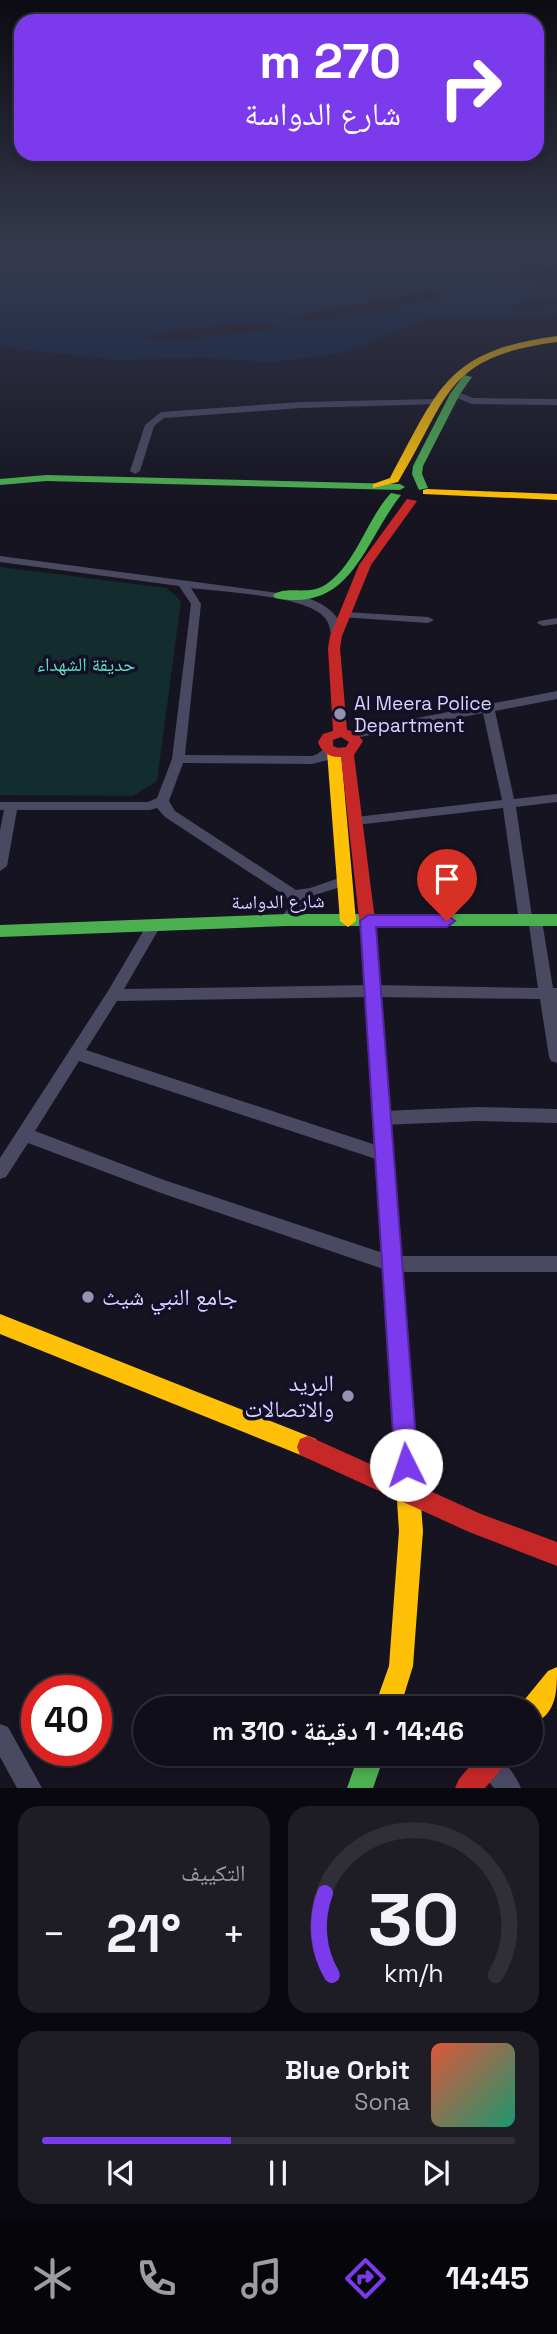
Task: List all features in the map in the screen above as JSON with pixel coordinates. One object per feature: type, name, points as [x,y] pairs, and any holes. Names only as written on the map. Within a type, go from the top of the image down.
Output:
[{"type":"street","points":[[374,486],[394,480],[421,445],[441,405],[469,363],[493,352],[557,339]]},
{"type":"street","points":[[455,387],[492,360],[518,351],[557,344]]},
{"type":"street","points":[[455,387],[462,398],[477,401]]},
{"type":"street","points":[[135,471],[150,425],[161,415],[301,405],[441,405],[477,401],[556,404]]},
{"type":"street","points":[[421,445],[417,472],[422,495]]},
{"type":"street","points":[[0,482],[46,478],[374,486],[396,492]]},
{"type":"street","points":[[279,595],[318,592],[335,584],[380,509],[396,492],[412,485],[422,495],[557,497]]},
{"type":"street","points":[[0,491],[37,486],[396,492]]},
{"type":"street","points":[[336,636],[365,565],[422,495]]},
{"type":"street","points":[[0,560],[279,595],[306,601],[321,608],[335,623],[334,654],[345,734],[356,744],[312,760],[178,759]]},
{"type":"street","points":[[183,584],[196,604],[178,759],[162,801],[163,808],[294,895],[311,893],[345,881]]},
{"type":"street","points":[[345,615],[428,620]]},
{"type":"street","points":[[543,622],[557,621]]},
{"type":"street","points":[[391,1696],[401,1666],[411,1531],[385,1155],[368,921],[356,821],[337,751],[325,745],[326,739],[345,734],[557,695]]},
{"type":"street","points":[[488,707],[530,921],[552,994],[557,1057]]},
{"type":"street","points":[[337,751],[348,921]]},
{"type":"street","points":[[356,821],[557,798]]},
{"type":"street","points":[[0,866],[6,806],[150,806],[162,801]]},
{"type":"street","points":[[286,920],[296,908],[294,895]]},
{"type":"street","name":"شارع الدواسة","points":[[0,931],[153,928],[286,920],[557,920]]},
{"type":"street","points":[[0,1172],[153,928]]},
{"type":"street","points":[[113,995],[373,991],[552,994]]},
{"type":"street","points":[[75,1053],[385,1155]]},
{"type":"street","points":[[382,1118],[478,1114],[557,1116]]},
{"type":"street","points":[[24,1135],[161,1186],[392,1264],[557,1264]]},
{"type":"street","points":[[0,1325],[271,1431],[408,1490],[524,1545],[557,1554]]},
{"type":"street","points":[[543,1697],[557,1680]]},
{"type":"street","points":[[0,1735],[30,1788]]},
{"type":"street","points":[[360,1788],[368,1766]]},
{"type":"street","points":[[468,1788],[487,1766]]},
{"type":"street","points":[[497,1766],[509,1788]]},
{"type":"green space","name":"حديقة الشهداء","points":[[0,567],[167,588],[181,601],[157,781],[133,796],[0,795]]},
{"type":"water","points":[[0,337],[381,337],[343,353],[273,362],[201,358],[117,360],[0,347]]},
{"type":"traffic: fast","points":[[423,488],[417,474],[418,466],[455,394],[467,377]]},
{"type":"traffic: fast","points":[[0,482],[46,478],[400,487]]},
{"type":"traffic: fast","points":[[279,595],[317,593],[338,581],[347,571],[377,518],[395,495]]},
{"type":"traffic: fast","points":[[0,931],[286,920],[557,920]]},
{"type":"traffic: fast","points":[[360,1788],[368,1766]]},
{"type":"traffic: slow","points":[[377,486],[394,480],[432,408],[457,376],[489,354],[505,348],[557,339]]},
{"type":"traffic: slow","points":[[427,492],[557,497]]},
{"type":"traffic: slow","points":[[334,752],[348,921]]},
{"type":"traffic: slow","points":[[378,1068],[411,1531],[401,1666],[391,1696]]},
{"type":"traffic: slow","points":[[0,1324],[308,1447]]},
{"type":"traffic: slow","points":[[543,1697],[557,1680]]},
{"type":"traffic: jam","points":[[340,733],[334,648],[336,636],[365,565],[411,501]]},
{"type":"traffic: jam","points":[[340,733],[350,735],[356,741],[352,751],[336,753],[327,748],[325,742],[328,737],[340,733]]},
{"type":"traffic: jam","points":[[347,752],[369,936],[378,1068]]},
{"type":"traffic: jam","points":[[308,1447],[477,1524],[557,1554]]},
{"type":"traffic: jam","points":[[468,1788],[487,1766]]},
{"type":"place","name":"Al Meera Police Department","points":[[340,714]]},
{"type":"place","name":"جامع النبي شيث","points":[[88,1297]]},
{"type":"place","name":"البريد والاتصالات","points":[[348,1396]]},
{"type":"route","points":[[406,1465],[368,921],[447,921]]}]
